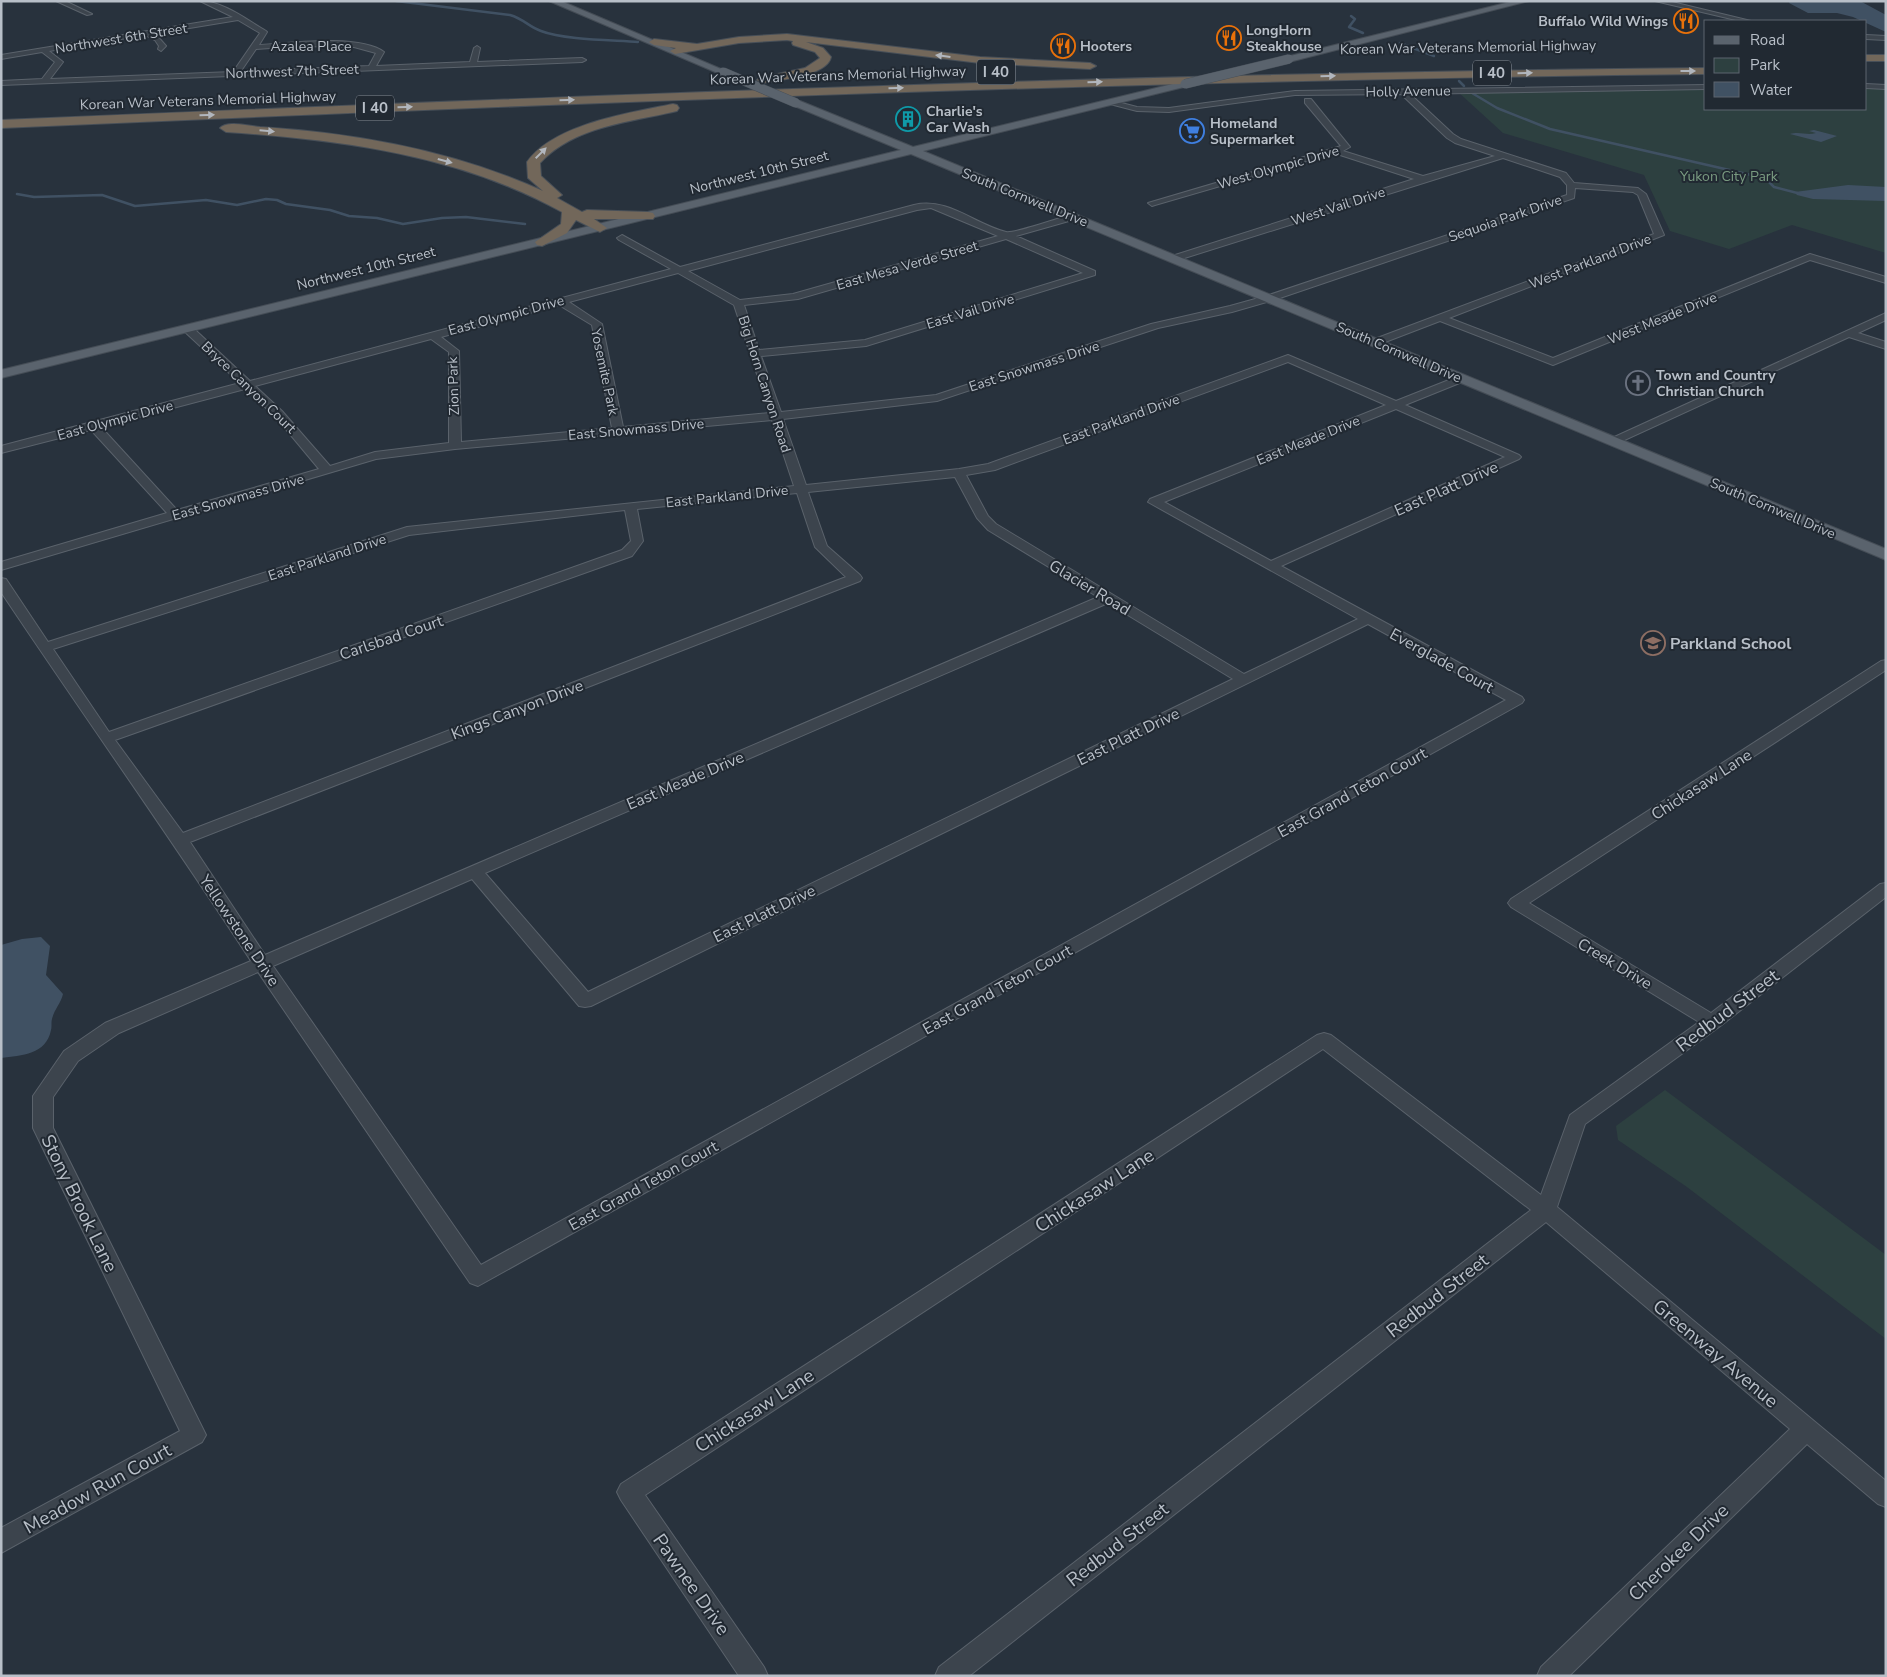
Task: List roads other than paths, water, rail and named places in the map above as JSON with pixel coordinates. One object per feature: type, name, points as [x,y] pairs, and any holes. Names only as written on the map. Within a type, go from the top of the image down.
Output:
[{"type":"highway","name":"I 40","points":[[708,45],[748,39],[787,37],[980,60],[1098,67],[991,72]]},
{"type":"highway","points":[[677,52],[725,44],[763,41],[805,45],[819,50],[826,57],[822,64],[808,71],[760,80]]},
{"type":"highway","points":[[654,42],[674,45],[708,45]]},
{"type":"highway","points":[[677,52],[708,45]]},
{"type":"highway","points":[[1867,58],[1886,58]]},
{"type":"highway","points":[[1213,66],[1316,64]]},
{"type":"highway","name":"Korean War Veterans Memorial Highway","points":[[1,124],[847,89],[1361,75],[1704,71]]},
{"type":"highway","name":"Korean War Veterans Memorial Highway","points":[[712,82],[818,78]]},
{"type":"highway","points":[[605,227],[538,185],[533,178],[532,166],[546,148],[556,142],[610,122],[684,106],[752,97],[847,89]]},
{"type":"highway","points":[[1,124],[190,126],[272,131],[341,140],[423,155],[476,170],[527,189],[605,227]]},
{"type":"highway","points":[[542,242],[569,224],[572,219],[570,211]]},
{"type":"highway","points":[[587,214],[648,216]]},
{"type":"main road","name":"South Cornwell Drive","points":[[553,1],[1886,555]]},
{"type":"main road","name":"Northwest 10th Street","points":[[1,374],[1525,1]]},
{"type":"street","points":[[59,1],[90,14]]},
{"type":"street","points":[[203,1],[240,18],[264,32],[236,73]]},
{"type":"street","points":[[1658,1],[1744,20]]},
{"type":"street","name":"Northwest 6th Street","points":[[1,57],[240,18]]},
{"type":"street","points":[[146,34],[157,39],[163,46],[161,49]]},
{"type":"street","points":[[1867,37],[1886,38]]},
{"type":"street","name":"Azalea Place","points":[[252,47],[339,44],[374,48],[380,52],[371,69]]},
{"type":"street","points":[[473,65],[477,48]]},
{"type":"street","points":[[43,50],[59,62],[44,82]]},
{"type":"street","name":"Northwest 7th Street","points":[[1,84],[582,60]]},
{"type":"street","points":[[1867,86],[1886,88]]},
{"type":"street","name":"Holly Avenue","points":[[1113,102],[1137,109],[1169,110],[1285,94],[1704,87]]},
{"type":"street","name":"Sequoia Park Drive","points":[[1270,298],[1571,196],[1571,185],[1563,175],[1458,141],[1450,136],[1403,91]]},
{"type":"street","name":"West Olympic Drive","points":[[1152,203],[1346,147],[1308,101]]},
{"type":"street","points":[[1336,151],[1423,179]]},
{"type":"street","name":"West Vail Drive","points":[[1174,258],[1502,156]]},
{"type":"street","name":"West Parkland Drive","points":[[1440,318],[1659,235],[1642,194],[1635,190],[1571,185]]},
{"type":"street","name":"East Olympic Drive","points":[[1,450],[917,207],[931,205],[943,208],[1008,236]]},
{"type":"street","name":"East Mesa Verde Street","points":[[738,303],[794,297],[1074,217]]},
{"type":"street","name":"East Vail Drive","points":[[756,353],[866,343],[1092,273],[1008,236]]},
{"type":"street","name":"Big Horn Canyon Road","points":[[622,238],[738,303],[821,548],[855,578]]},
{"type":"street","name":"West Meade Drive","points":[[1440,318],[1553,362],[1810,257],[1886,280]]},
{"type":"street","name":"East Snowmass Drive","points":[[1,566],[375,456],[455,446],[777,416],[937,398],[1156,326],[1232,310],[1270,298]]},
{"type":"street","name":"Yosemite Park","points":[[560,301],[596,324],[618,431]]},
{"type":"street","points":[[1614,441],[1886,316]]},
{"type":"street","points":[[1376,342],[1440,318]]},
{"type":"street","name":"Bryce Canyon Court","points":[[188,329],[278,413],[327,470]]},
{"type":"street","points":[[1848,333],[1886,346]]},
{"type":"street","name":"Zion Park","points":[[432,335],[454,352],[455,446]]},
{"type":"street","name":"East Parkland Drive","points":[[46,647],[407,531],[800,488],[959,473],[991,467],[1288,358],[1396,405]]},
{"type":"street","name":"East Meade Drive","points":[[1270,566],[1154,502],[1462,378]]},
{"type":"street","name":"East Platt Drive","points":[[1270,566],[1515,457],[1396,405]]},
{"type":"street","points":[[94,426],[175,515]]},
{"type":"street","name":"Glacier Road","points":[[959,473],[983,518],[992,527],[1244,680]]},
{"type":"street","name":"Carlsbad Court","points":[[106,738],[627,554],[636,541],[630,506]]},
{"type":"street","points":[[1270,566],[1368,619]]},
{"type":"street","name":"Kings Canyon Drive","points":[[180,840],[855,578]]},
{"type":"street","name":"Yellowstone Drive","points":[[1,582],[106,738],[180,840],[262,964],[478,1277]]},
{"type":"street","name":"East Meade Drive","points":[[262,964],[1108,598]]},
{"type":"street","name":"East Platt Drive","points":[[474,871],[585,1001],[1368,619]]},
{"type":"street","name":"Everglade Court","points":[[1368,619],[1517,700]]},
{"type":"street","name":"Chickasaw Lane","points":[[1517,903],[1886,664]]},
{"type":"street","name":"East Grand Teton Court","points":[[478,1277],[1517,700]]},
{"type":"street","name":"Redbud Street","points":[[948,1676],[1546,1210],[1577,1120],[1712,1022],[1886,888]]},
{"type":"street","name":"Creek Drive","points":[[1517,903],[1712,1022]]},
{"type":"street","name":"Stony Brook Lane","points":[[194,1435],[43,1128],[43,1096],[70,1056],[112,1028],[262,964]]},
{"type":"street","name":"Chickasaw Lane","points":[[629,1492],[1324,1040],[1546,1210]]},
{"type":"street","name":"Greenway Avenue","points":[[1546,1210],[1886,1496]]},
{"type":"street","name":"Cherokee Drive","points":[[1550,1676],[1806,1429]]},
{"type":"street","name":"Meadow Run Court","points":[[1,1541],[194,1435]]},
{"type":"street","name":"Pawnee Drive","points":[[629,1492],[755,1676]]},
{"type":"water","points":[[1790,1],[1860,1],[1886,15],[1886,32],[1867,23],[1867,20],[1860,20],[1837,13],[1808,13],[1789,3]]},
{"type":"water","points":[[1814,130],[1837,136],[1821,142],[1790,134],[1816,133],[1809,131]]},
{"type":"water","points":[[1848,185],[1886,187],[1886,201],[1813,199],[1797,195],[1795,192]]},
{"type":"water","points":[[41,937],[50,946],[46,975],[63,994],[53,1016],[48,1038],[44,1044],[32,1052],[1,1058],[1,945],[22,939]]},
{"type":"waterway","points":[[396,1],[510,15],[537,29],[562,36],[638,42]]},
{"type":"waterway","points":[[1351,16],[1355,19],[1349,27],[1363,33]]},
{"type":"waterway","points":[[1400,43],[1434,56]]},
{"type":"waterway","points":[[1459,81],[1464,86]]},
{"type":"waterway","points":[[1472,93],[1497,108],[1550,129],[1760,177],[1767,180],[1774,187],[1801,194]]},
{"type":"waterway","points":[[17,194],[34,197],[102,195],[135,206],[206,200],[237,205],[266,199],[277,200],[286,204],[330,210],[349,216],[377,218],[403,224],[442,218],[466,217],[525,224]]},
{"type":"place","name":"Buffalo Wild Wings","points":[[1686,21]]},
{"type":"place","name":"LongHorn Steakhouse","points":[[1229,38]]},
{"type":"place","name":"Hooters","points":[[1063,46]]},
{"type":"place","name":"Charlie's Car Wash","points":[[908,119]]},
{"type":"place","name":"Homeland Supermarket","points":[[1192,131]]},
{"type":"place","name":"Town and Country Christian Church","points":[[1638,383]]},
{"type":"place","name":"Parkland School","points":[[1653,643]]},
{"type":"park label","name":"Yukon City Park","points":[[1729,176]]}]
